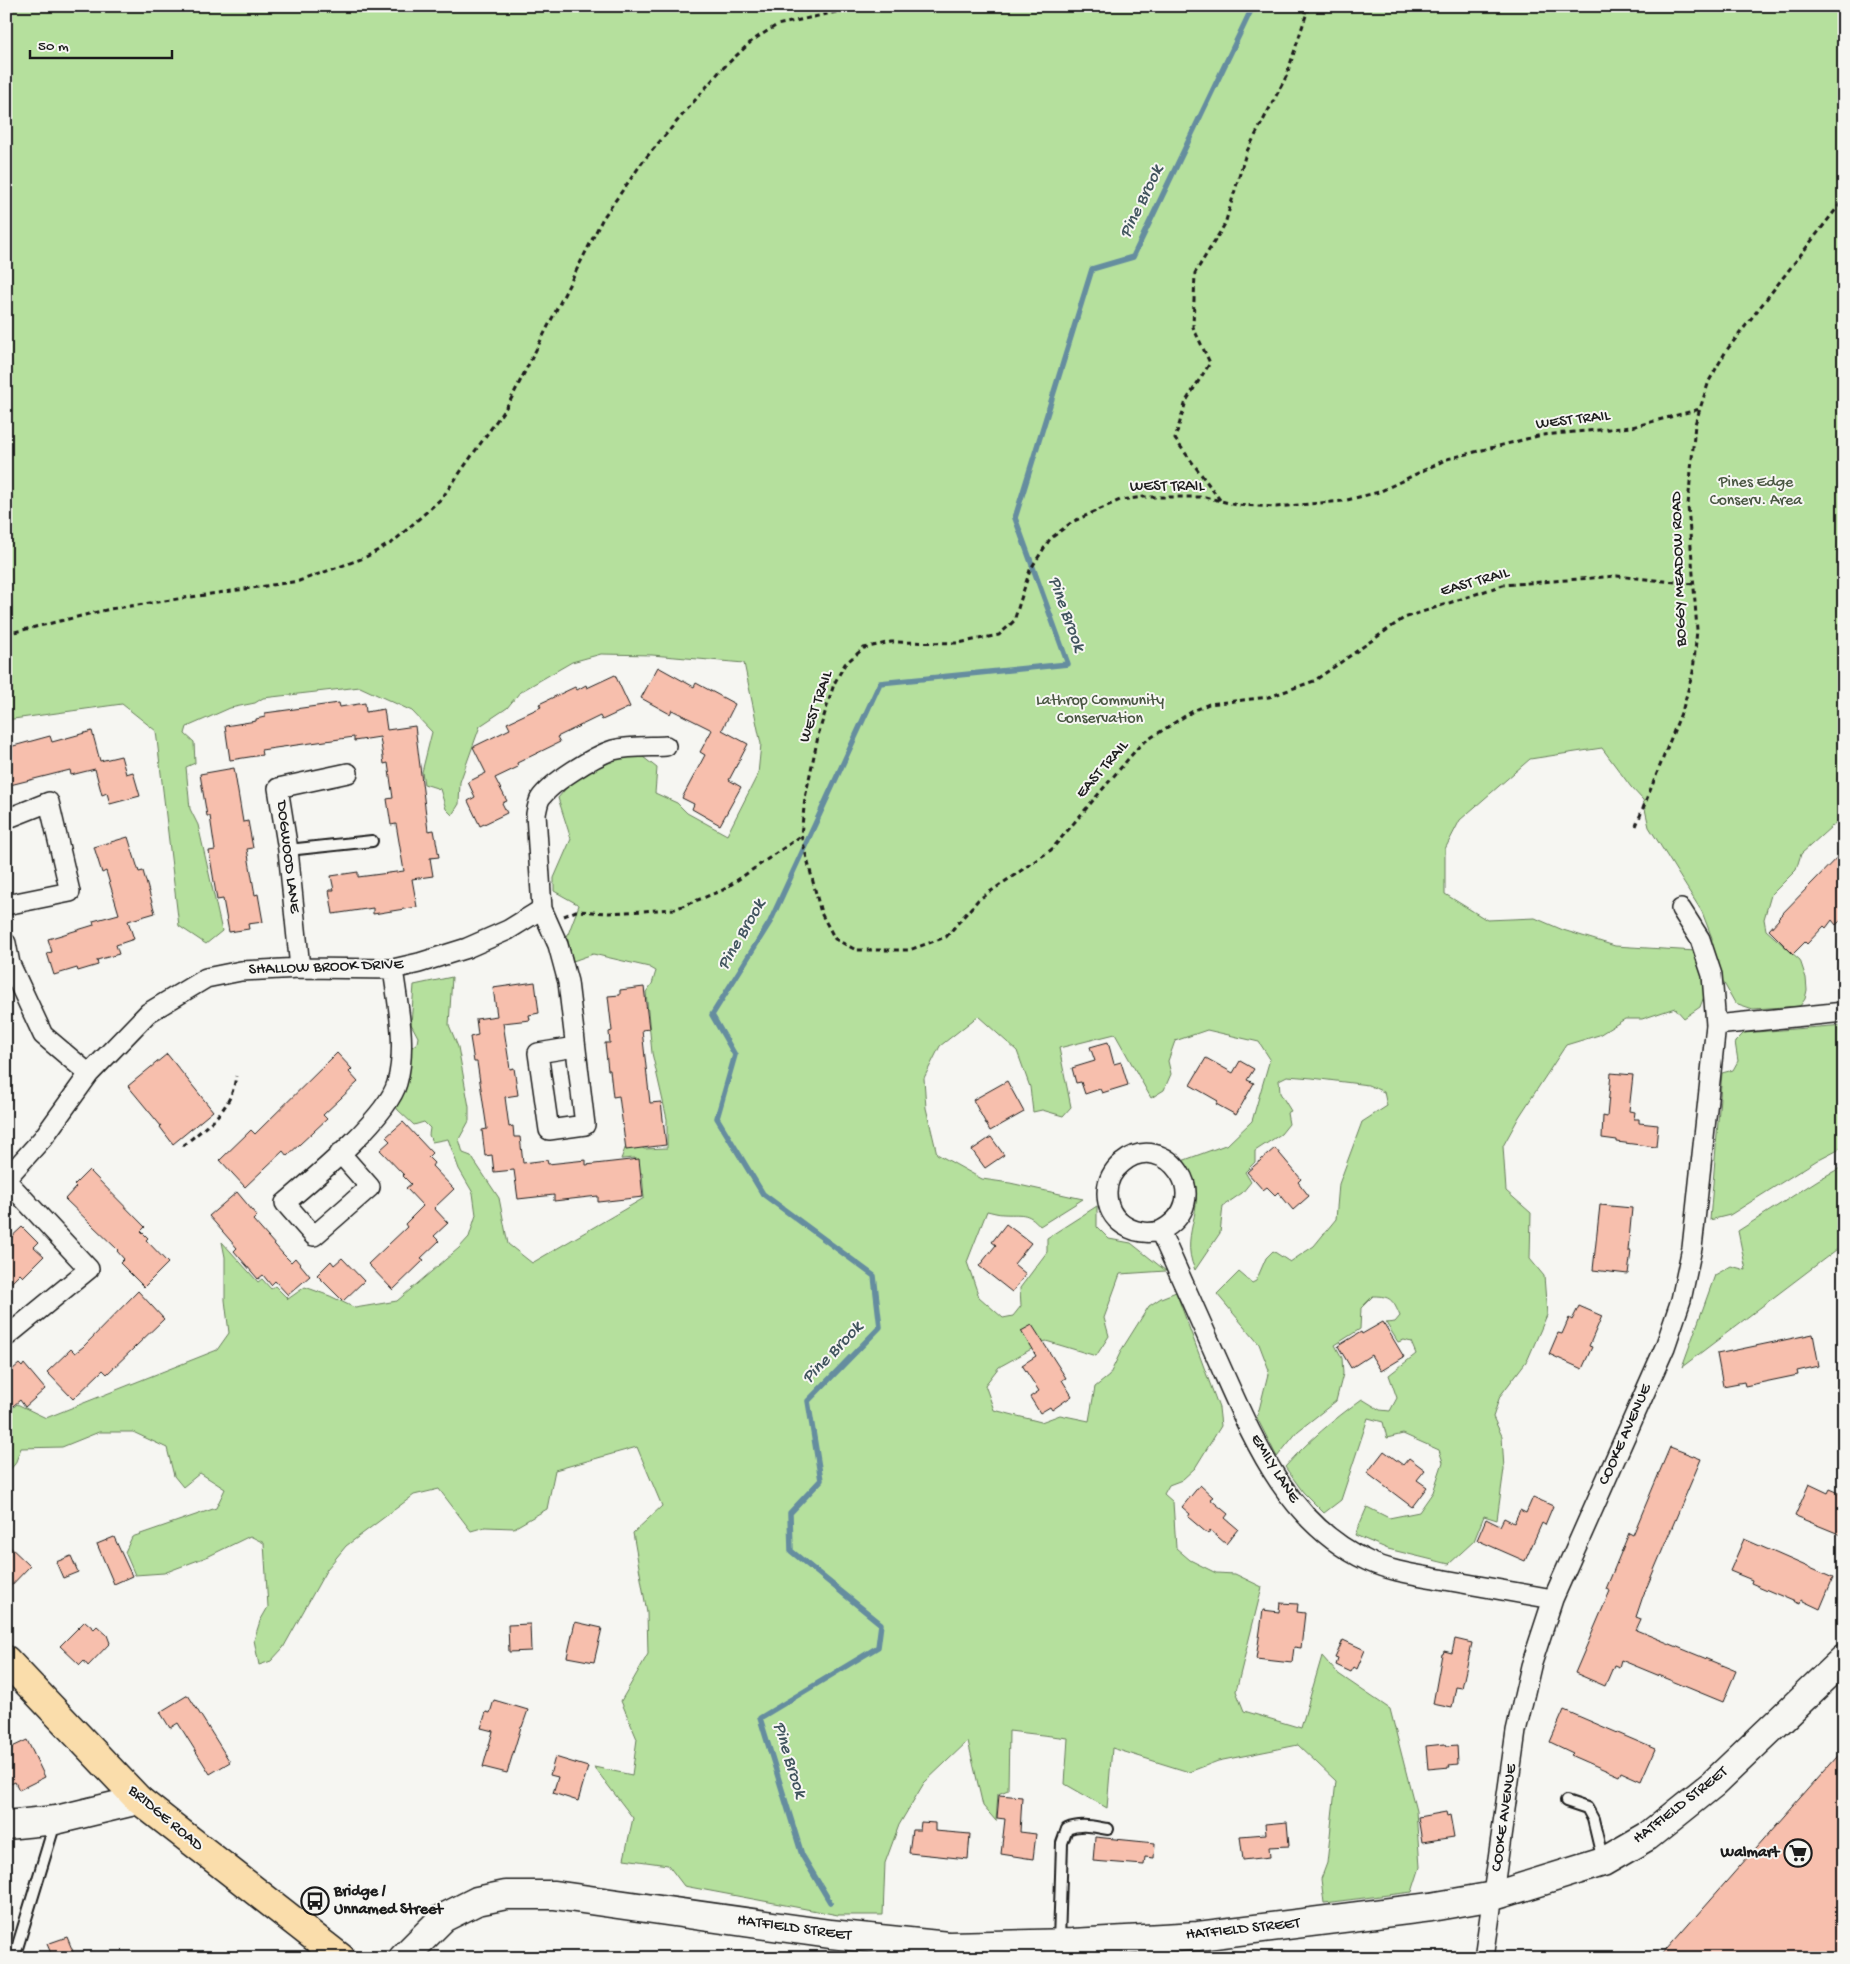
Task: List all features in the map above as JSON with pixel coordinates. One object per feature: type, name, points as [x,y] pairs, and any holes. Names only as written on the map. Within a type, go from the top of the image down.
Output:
[{"type":"main road","name":"BRIDGE ROAD","points":[[6,1660],[139,1800],[333,1956]]},
{"type":"street","points":[[575,1048],[568,982],[558,945],[542,909],[536,814],[539,801],[556,784],[596,757],[612,750],[630,747],[666,746]]},
{"type":"street","name":"DOGWOOD LANE","points":[[300,968],[288,850],[278,788],[348,773]]},
{"type":"street","points":[[6,818],[50,802],[70,892],[6,905]]},
{"type":"street","name":"SHALLOW BROOK DRIVE","points":[[6,1180],[43,1138],[89,1074],[148,1013],[206,978],[241,972],[300,968],[393,969],[445,956],[488,940],[542,909]]},
{"type":"street","name":"COOKE AVENUE","points":[[1484,1958],[1516,1731],[1531,1666],[1553,1599],[1665,1347],[1681,1300],[1692,1248],[1716,1025],[1712,975],[1700,939],[1681,909]]},
{"type":"street","points":[[6,943],[10,964],[43,1035],[89,1074]]},
{"type":"street","points":[[340,1153],[370,1187],[314,1236],[285,1203],[340,1153],[376,1116],[396,1086],[400,1072],[401,1041],[393,969]]},
{"type":"street","points":[[1716,1025],[1844,1012]]},
{"type":"street","points":[[1141,1154],[1159,1156],[1174,1165],[1184,1180],[1186,1198],[1181,1214],[1168,1227],[1160,1231],[1143,1233],[1127,1228],[1114,1216],[1110,1208],[1107,1190],[1112,1174],[1118,1166],[1132,1156],[1141,1154]]},
{"type":"street","points":[[6,1180],[89,1269],[6,1337]]},
{"type":"street","name":"EMILY LANE","points":[[1160,1231],[1238,1405],[1267,1463],[1282,1488],[1302,1513],[1324,1535],[1368,1561],[1397,1571],[1553,1599]]},
{"type":"street","name":"HATFIELD STREET","points":[[404,1958],[442,1918],[477,1901],[522,1894],[554,1895],[830,1934],[948,1946],[1059,1943],[1208,1935],[1430,1908],[1494,1896],[1603,1862],[1648,1836],[1713,1784],[1844,1659]]},
{"type":"street","points":[[6,1825],[56,1820],[139,1800]]},
{"type":"lane","points":[[288,850],[372,841]]},
{"type":"lane","points":[[1566,1800],[1587,1808],[1594,1818],[1603,1862]]},
{"type":"lane","points":[[14,1958],[56,1820]]},
{"type":"lane","points":[[1059,1943],[1062,1843],[1067,1829],[1086,1825],[1108,1829]]},
{"type":"path","points":[[6,634],[110,609],[299,581],[364,558],[394,542],[442,498],[509,403],[603,218],[644,160],[720,71],[753,40],[777,25],[841,11],[913,6]]},
{"type":"path","points":[[1286,6],[1307,12]]},
{"type":"path","points":[[1220,501],[1174,439],[1186,401],[1210,362],[1193,327],[1196,273],[1225,224],[1246,153],[1286,77],[1309,6]]},
{"type":"path","name":"BOGGY MEADOW ROAD","points":[[1636,826],[1683,708],[1693,672],[1696,630],[1688,506],[1695,424],[1709,381],[1726,351],[1844,198]]},
{"type":"path","name":"WEST TRAIL","points":[[801,836],[805,798],[819,732],[834,684],[845,664],[864,648],[891,642],[958,643],[999,635],[1014,621],[1030,570],[1050,540],[1072,522],[1120,500],[1144,497],[1205,497],[1237,505],[1276,507],[1343,501],[1379,492],[1447,459],[1542,435],[1632,426],[1700,409]]},
{"type":"path","name":"EAST TRAIL","points":[[801,836],[821,913],[835,939],[856,950],[909,950],[946,938],[978,900],[1051,850],[1141,744],[1193,711],[1209,704],[1269,697],[1314,681],[1404,618],[1503,585],[1617,576],[1693,584]]},
{"type":"path","points":[[561,917],[576,912],[609,913],[675,909],[723,890],[801,836]]},
{"type":"path","points":[[183,1146],[225,1109],[234,1089],[236,1076]]},
{"type":"green space","points":[[6,6],[1844,6],[1844,818],[1841,818],[1801,854],[1796,870],[1771,895],[1764,919],[1766,930],[1800,960],[1806,978],[1807,990],[1805,999],[1800,1006],[1753,1009],[1735,1003],[1721,978],[1711,948],[1712,938],[1702,912],[1649,827],[1643,800],[1602,748],[1530,759],[1460,820],[1445,849],[1445,894],[1487,920],[1535,918],[1563,930],[1615,946],[1696,951],[1704,966],[1705,994],[1700,1007],[1684,1018],[1675,1008],[1642,1019],[1625,1019],[1599,1035],[1566,1045],[1519,1117],[1503,1146],[1506,1191],[1531,1213],[1530,1259],[1544,1276],[1547,1315],[1528,1359],[1500,1396],[1493,1417],[1502,1436],[1504,1469],[1497,1520],[1484,1516],[1474,1541],[1449,1564],[1388,1549],[1355,1535],[1367,1507],[1389,1518],[1419,1512],[1433,1492],[1443,1462],[1439,1450],[1403,1434],[1387,1438],[1383,1422],[1368,1418],[1341,1500],[1324,1513],[1303,1492],[1285,1467],[1321,1431],[1362,1399],[1380,1410],[1390,1411],[1397,1398],[1389,1375],[1416,1354],[1411,1342],[1404,1340],[1398,1342],[1386,1323],[1395,1322],[1400,1316],[1391,1300],[1373,1296],[1361,1308],[1360,1329],[1335,1345],[1342,1358],[1343,1374],[1336,1401],[1298,1431],[1277,1457],[1257,1418],[1269,1370],[1259,1344],[1217,1294],[1239,1272],[1252,1283],[1256,1281],[1266,1258],[1273,1251],[1290,1262],[1314,1246],[1336,1219],[1339,1184],[1362,1122],[1387,1106],[1384,1092],[1368,1085],[1312,1078],[1287,1076],[1279,1080],[1280,1093],[1291,1111],[1287,1113],[1289,1124],[1281,1134],[1255,1151],[1255,1162],[1245,1172],[1251,1182],[1242,1193],[1223,1206],[1220,1233],[1195,1270],[1190,1255],[1190,1242],[1196,1204],[1196,1191],[1192,1177],[1182,1161],[1228,1144],[1252,1121],[1270,1059],[1259,1042],[1207,1030],[1175,1041],[1168,1061],[1171,1074],[1164,1090],[1151,1098],[1115,1034],[1059,1048],[1071,1107],[1063,1116],[1042,1110],[1033,1112],[1030,1087],[1017,1051],[978,1016],[940,1046],[924,1078],[926,1108],[937,1154],[982,1179],[1010,1183],[1083,1199],[1040,1226],[1028,1216],[987,1211],[967,1262],[979,1297],[1003,1318],[1013,1316],[1021,1306],[1020,1288],[1047,1252],[1047,1238],[1097,1206],[1097,1227],[1109,1239],[1131,1243],[1166,1271],[1120,1274],[1104,1318],[1109,1336],[1096,1356],[1046,1341],[999,1367],[985,1385],[994,1410],[1041,1422],[1060,1415],[1089,1421],[1095,1387],[1109,1376],[1122,1349],[1149,1306],[1161,1298],[1176,1292],[1219,1408],[1221,1426],[1195,1468],[1182,1480],[1169,1485],[1164,1494],[1173,1502],[1176,1548],[1190,1560],[1216,1573],[1235,1574],[1262,1587],[1236,1691],[1244,1711],[1301,1728],[1322,1656],[1337,1673],[1390,1709],[1416,1811],[1420,1867],[1412,1892],[1324,1903],[1321,1879],[1327,1863],[1336,1781],[1298,1745],[1218,1761],[1189,1772],[1112,1748],[1107,1808],[1065,1784],[1068,1738],[1009,1731],[1008,1790],[998,1794],[996,1821],[983,1806],[968,1741],[924,1783],[899,1825],[885,1863],[883,1915],[838,1915],[684,1886],[668,1865],[624,1859],[633,1818],[594,1767],[632,1775],[637,1739],[621,1701],[648,1654],[647,1613],[633,1533],[662,1506],[637,1447],[555,1470],[547,1509],[514,1528],[485,1527],[471,1531],[439,1489],[414,1495],[346,1546],[327,1569],[283,1648],[271,1661],[259,1665],[254,1640],[260,1621],[268,1607],[264,1543],[250,1536],[209,1556],[164,1573],[135,1575],[125,1552],[132,1537],[216,1508],[225,1489],[200,1473],[183,1487],[174,1476],[167,1448],[133,1432],[99,1432],[62,1447],[21,1448],[15,1464],[6,1474],[6,1414],[17,1404],[46,1418],[217,1350],[229,1333],[225,1300],[225,1257],[222,1242],[258,1282],[262,1279],[271,1289],[275,1286],[288,1299],[305,1287],[355,1308],[397,1301],[459,1248],[469,1237],[476,1215],[473,1193],[459,1169],[448,1139],[432,1142],[429,1135],[430,1128],[424,1122],[414,1125],[395,1105],[407,1051],[417,1043],[418,1037],[411,1024],[414,985],[452,977],[449,1025],[458,1047],[469,1107],[469,1121],[459,1139],[463,1153],[471,1156],[499,1198],[508,1244],[532,1263],[644,1198],[642,1173],[637,1174],[635,1158],[621,1159],[626,1146],[639,1145],[644,1149],[667,1148],[667,1119],[652,1053],[646,992],[652,984],[656,971],[649,967],[593,954],[573,961],[567,937],[579,905],[554,891],[554,878],[571,839],[558,798],[573,780],[609,760],[631,754],[643,757],[657,768],[655,793],[677,803],[687,813],[727,835],[758,774],[761,744],[744,663],[652,655],[601,654],[572,662],[520,692],[507,708],[480,726],[460,782],[459,804],[452,815],[446,809],[440,789],[424,784],[422,772],[432,732],[412,711],[360,687],[263,698],[255,703],[230,708],[187,727],[185,734],[194,742],[195,763],[186,767],[190,809],[198,825],[222,931],[206,944],[179,926],[156,731],[122,704],[6,720]]},
{"type":"green space","points":[[1844,1025],[1844,1146],[1819,1159],[1730,1215],[1710,1220],[1722,1073],[1733,1070],[1738,1061],[1735,1042],[1744,1033]]},
{"type":"green space","points":[[1844,1166],[1844,1249],[1836,1250],[1682,1367],[1715,1275],[1731,1266],[1746,1270],[1738,1231],[1818,1180]]},
{"type":"building","points":[[658,667],[694,687],[696,683],[735,704],[722,730],[748,744],[729,780],[741,787],[720,825],[692,809],[694,804],[682,798],[705,755],[700,752],[712,730],[672,710],[670,714],[641,698]]},
{"type":"building","points":[[615,675],[630,707],[602,720],[600,716],[557,737],[560,742],[517,763],[518,767],[495,778],[507,801],[502,803],[507,813],[480,826],[468,801],[475,797],[468,782],[486,773],[473,747],[510,729],[507,723],[541,707],[539,704],[575,687],[577,690],[586,685],[587,688]]},
{"type":"building","points":[[339,703],[340,707],[365,703],[366,712],[384,709],[387,730],[415,726],[428,831],[434,830],[439,857],[430,858],[433,876],[412,879],[417,907],[373,914],[373,908],[333,914],[329,890],[334,890],[331,876],[358,872],[358,877],[404,871],[396,824],[391,825],[387,799],[393,798],[388,763],[384,764],[380,737],[354,741],[354,737],[261,750],[262,755],[230,760],[225,726],[256,721],[256,719],[265,717],[265,713]]},
{"type":"building","points":[[92,731],[100,761],[121,756],[126,774],[133,772],[140,796],[110,804],[107,793],[102,795],[95,769],[71,775],[70,770],[6,786],[6,748],[50,736],[52,742]]},
{"type":"building","points":[[234,768],[243,822],[248,821],[253,848],[247,849],[255,895],[258,894],[263,922],[248,924],[249,929],[229,932],[223,899],[217,900],[209,851],[215,850],[210,816],[207,816],[200,774]]},
{"type":"building","points":[[128,837],[139,872],[143,871],[155,913],[128,921],[134,939],[116,945],[119,954],[97,960],[98,965],[78,971],[77,968],[54,975],[47,953],[52,952],[48,939],[94,925],[93,921],[119,914],[106,871],[102,873],[94,847]]},
{"type":"building","points":[[1844,850],[1844,917],[1836,925],[1832,920],[1826,928],[1824,926],[1807,944],[1805,942],[1793,954],[1769,930],[1778,918]]},
{"type":"building","points":[[535,982],[539,1013],[529,1015],[530,1020],[503,1023],[510,1069],[514,1068],[518,1095],[505,1097],[509,1127],[513,1126],[514,1137],[520,1137],[523,1163],[547,1160],[548,1164],[586,1160],[586,1165],[639,1159],[643,1197],[598,1202],[598,1196],[554,1201],[554,1195],[518,1199],[514,1170],[494,1172],[492,1155],[485,1156],[482,1130],[487,1129],[477,1062],[474,1062],[470,1037],[478,1035],[476,1019],[497,1016],[493,988]]},
{"type":"building","points":[[644,987],[649,1029],[642,1030],[650,1103],[661,1102],[666,1145],[626,1150],[619,1096],[613,1097],[610,1070],[608,1070],[605,1043],[610,1043],[609,1032],[612,1031],[608,996],[620,995],[620,990]]},
{"type":"building","points":[[1108,1042],[1114,1064],[1121,1062],[1128,1085],[1102,1093],[1100,1089],[1085,1094],[1081,1082],[1076,1083],[1072,1068],[1095,1061],[1090,1047]]},
{"type":"building","points":[[337,1053],[352,1069],[349,1072],[358,1082],[323,1115],[327,1119],[287,1156],[283,1151],[245,1187],[220,1160],[251,1130],[255,1134]]},
{"type":"building","points":[[167,1054],[213,1111],[173,1144],[161,1126],[128,1086]]},
{"type":"building","points":[[1206,1058],[1233,1073],[1240,1061],[1254,1069],[1247,1080],[1254,1083],[1236,1115],[1216,1104],[1218,1101],[1190,1085]]},
{"type":"building","points":[[1611,1073],[1633,1075],[1629,1111],[1635,1112],[1634,1119],[1639,1119],[1639,1123],[1658,1125],[1656,1147],[1602,1138],[1603,1116],[1607,1117]]},
{"type":"building","points":[[1007,1081],[1024,1112],[990,1131],[973,1100]]},
{"type":"building","points":[[403,1122],[432,1153],[428,1157],[434,1163],[432,1166],[454,1189],[434,1208],[448,1223],[434,1236],[439,1241],[421,1258],[424,1260],[393,1290],[368,1264],[407,1227],[405,1224],[423,1206],[406,1188],[411,1184],[380,1150],[390,1141],[386,1137]]},
{"type":"building","points":[[991,1137],[1004,1155],[985,1168],[972,1150]]},
{"type":"building","points":[[1275,1148],[1301,1179],[1298,1182],[1309,1196],[1293,1210],[1278,1192],[1275,1195],[1267,1187],[1263,1190],[1247,1172]]},
{"type":"building","points":[[89,1170],[145,1227],[141,1231],[148,1238],[146,1240],[168,1263],[144,1287],[120,1263],[124,1259],[118,1250],[65,1199],[76,1187],[74,1185]]},
{"type":"building","points":[[237,1192],[257,1216],[253,1220],[291,1262],[295,1258],[310,1276],[288,1295],[275,1281],[271,1285],[263,1275],[258,1279],[234,1251],[237,1248],[209,1216]]},
{"type":"building","points":[[1600,1205],[1632,1208],[1628,1251],[1631,1251],[1628,1274],[1593,1270]]},
{"type":"building","points":[[1006,1224],[1031,1243],[1014,1264],[1026,1274],[1012,1292],[979,1266],[996,1245],[992,1242]]},
{"type":"building","points":[[22,1227],[38,1243],[34,1247],[44,1256],[23,1277],[20,1274],[6,1288],[6,1242]]},
{"type":"building","points":[[342,1258],[364,1281],[343,1301],[317,1275],[331,1261],[334,1265]]},
{"type":"building","points":[[138,1291],[164,1319],[107,1374],[103,1370],[73,1399],[47,1372],[71,1349],[75,1353],[83,1347]]},
{"type":"building","points":[[1579,1306],[1602,1316],[1589,1346],[1592,1347],[1582,1369],[1549,1354],[1558,1333],[1562,1334],[1569,1318],[1572,1320]]},
{"type":"building","points":[[1383,1322],[1404,1357],[1381,1371],[1371,1355],[1351,1368],[1338,1346],[1361,1332],[1362,1334]]},
{"type":"building","points":[[1032,1325],[1066,1378],[1062,1380],[1072,1396],[1052,1410],[1050,1407],[1040,1413],[1030,1397],[1039,1391],[1022,1365],[1036,1356],[1021,1331]]},
{"type":"building","points":[[1813,1334],[1819,1366],[1797,1371],[1798,1375],[1745,1386],[1744,1382],[1723,1386],[1717,1354]]},
{"type":"building","points":[[19,1364],[22,1367],[24,1364],[45,1389],[25,1407],[20,1400],[6,1412],[6,1375]]},
{"type":"building","points":[[1670,1447],[1701,1459],[1643,1596],[1636,1617],[1641,1619],[1636,1630],[1736,1671],[1723,1702],[1621,1660],[1619,1667],[1614,1665],[1605,1686],[1575,1673],[1610,1591],[1606,1589],[1629,1533],[1633,1535]]},
{"type":"building","points":[[1384,1451],[1403,1465],[1409,1458],[1425,1470],[1417,1480],[1427,1487],[1412,1507],[1367,1473]]},
{"type":"building","points":[[1809,1484],[1828,1493],[1830,1489],[1844,1495],[1844,1536],[1795,1516]]},
{"type":"building","points":[[1200,1485],[1213,1497],[1210,1499],[1228,1514],[1225,1518],[1238,1529],[1226,1544],[1210,1530],[1208,1534],[1188,1517],[1190,1514],[1182,1507]]},
{"type":"building","points":[[1533,1497],[1553,1506],[1545,1525],[1542,1523],[1525,1561],[1477,1540],[1486,1519],[1500,1526],[1504,1518],[1514,1523],[1520,1510],[1526,1513]]},
{"type":"building","points":[[114,1537],[132,1576],[114,1584],[97,1544]]},
{"type":"building","points":[[1744,1539],[1833,1578],[1820,1609],[1801,1600],[1800,1604],[1751,1583],[1752,1580],[1730,1571]]},
{"type":"building","points":[[6,1543],[30,1566],[6,1591]]},
{"type":"building","points":[[71,1556],[78,1572],[63,1578],[56,1562]]},
{"type":"building","points":[[1280,1603],[1298,1604],[1297,1612],[1305,1613],[1301,1648],[1294,1647],[1292,1663],[1256,1659],[1263,1610],[1279,1612]]},
{"type":"building","points":[[85,1621],[94,1629],[97,1626],[107,1635],[110,1643],[88,1666],[84,1661],[80,1665],[60,1646]]},
{"type":"building","points":[[575,1622],[602,1628],[594,1662],[567,1657]]},
{"type":"building","points":[[530,1624],[531,1651],[509,1652],[508,1625]]},
{"type":"building","points":[[1455,1639],[1472,1643],[1462,1688],[1456,1687],[1452,1708],[1433,1704],[1442,1654],[1444,1651],[1452,1653]]},
{"type":"building","points":[[1343,1640],[1365,1650],[1357,1669],[1354,1667],[1351,1672],[1336,1665],[1338,1659],[1335,1658]]},
{"type":"building","points":[[188,1695],[230,1762],[210,1774],[178,1723],[170,1728],[160,1712]]},
{"type":"building","points":[[494,1700],[528,1710],[507,1773],[483,1767],[493,1731],[481,1728],[486,1712],[490,1713]]},
{"type":"building","points":[[1564,1710],[1655,1749],[1641,1781],[1621,1772],[1619,1776],[1571,1755],[1573,1753],[1550,1742]]},
{"type":"building","points":[[27,1740],[45,1777],[19,1790],[15,1782],[6,1786],[6,1750]]},
{"type":"building","points":[[1445,1744],[1446,1746],[1457,1745],[1458,1764],[1449,1765],[1450,1767],[1428,1769],[1426,1746]]},
{"type":"building","name":"Walmart","points":[[1844,1748],[1844,1958],[1659,1958]]},
{"type":"building","points":[[555,1757],[588,1767],[578,1801],[553,1793],[558,1777],[550,1775]]},
{"type":"building","points":[[999,1795],[1022,1797],[1020,1832],[1036,1834],[1033,1859],[1001,1854],[1005,1819],[997,1818]]},
{"type":"building","points":[[1446,1812],[1447,1816],[1450,1815],[1454,1837],[1422,1842],[1418,1817]]},
{"type":"building","points":[[921,1822],[935,1823],[935,1831],[970,1834],[968,1859],[909,1853],[912,1830],[920,1830]]},
{"type":"building","points":[[1287,1822],[1289,1846],[1269,1847],[1270,1857],[1243,1860],[1240,1836],[1266,1834],[1265,1824]]},
{"type":"building","points":[[1095,1837],[1155,1843],[1154,1858],[1145,1857],[1144,1865],[1093,1861]]},
{"type":"building","points":[[67,1937],[74,1954],[65,1958],[53,1958],[47,1944]]},
{"type":"waterway","name":"Pine Brook","points":[[830,1902],[802,1855],[760,1718],[878,1647],[881,1624],[791,1551],[790,1513],[821,1480],[808,1401],[880,1327],[874,1276],[763,1194],[717,1118],[735,1055],[712,1015],[770,922],[880,683],[1068,664],[1015,518],[1092,269],[1133,257],[1253,6]]},
{"type":"place","name":"Walmart","points":[[1798,1853]]},
{"type":"place","name":"Bridge / Unnamed Street","points":[[315,1901]]},
{"type":"park label","name":"Pines Edge Conserv. Area","points":[[1756,492]]},
{"type":"park label","name":"Lathrop Community Conservation","points":[[1100,710]]}]
